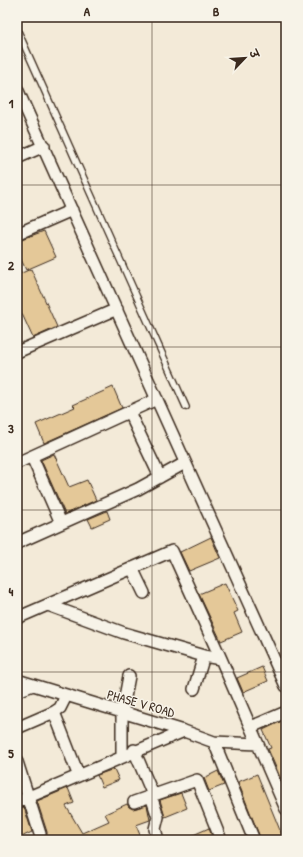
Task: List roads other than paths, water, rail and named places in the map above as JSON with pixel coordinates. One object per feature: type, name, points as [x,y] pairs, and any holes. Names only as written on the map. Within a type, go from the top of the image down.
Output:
[{"type":"street","points":[[17,90],[44,146],[286,686]]},
{"type":"street","points":[[17,158],[44,146]]},
{"type":"street","points":[[17,234],[72,210]]},
{"type":"street","points":[[17,352],[117,309]]},
{"type":"street","points":[[17,463],[157,399]]},
{"type":"street","points":[[129,412],[160,477]]},
{"type":"street","points":[[32,456],[61,523]]},
{"type":"street","points":[[17,543],[138,489],[185,463]]},
{"type":"street","points":[[17,618],[172,551],[251,727],[286,810]]},
{"type":"street","points":[[132,568],[144,594]]},
{"type":"street","points":[[48,605],[124,632],[204,656],[221,659]]},
{"type":"street","points":[[194,690],[204,656]]},
{"type":"street","points":[[122,756],[122,713],[129,676]]},
{"type":"street","name":"PHASE V ROAD","points":[[17,680],[122,713],[184,730],[214,742],[258,744]]},
{"type":"street","points":[[17,691],[33,685]]},
{"type":"street","points":[[17,728],[54,712],[60,708],[66,696]]},
{"type":"street","points":[[54,712],[78,774]]},
{"type":"street","points":[[251,727],[286,712]]},
{"type":"street","points":[[17,802],[78,774],[184,730]]},
{"type":"street","points":[[214,742],[254,840]]},
{"type":"street","points":[[134,750],[152,796],[158,817],[155,829],[158,840]]},
{"type":"street","points":[[17,762],[19,776],[28,797],[40,834]]},
{"type":"street","points":[[134,802],[194,780],[198,780],[222,840]]},
{"type":"lane","points":[[17,29],[186,407]]}]
